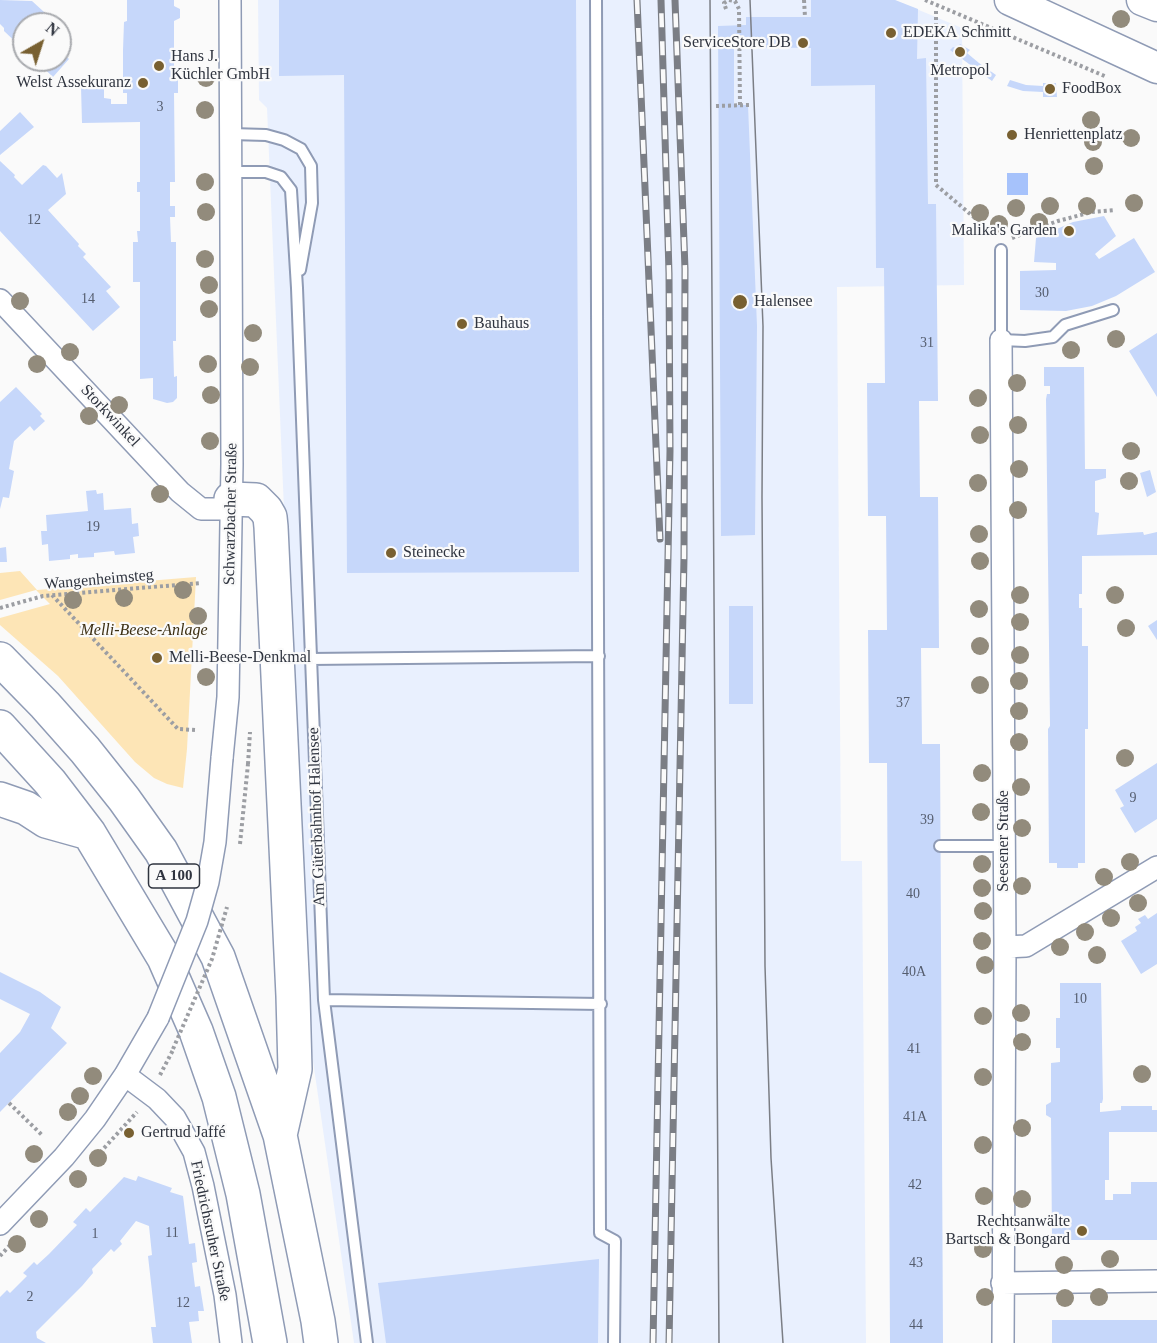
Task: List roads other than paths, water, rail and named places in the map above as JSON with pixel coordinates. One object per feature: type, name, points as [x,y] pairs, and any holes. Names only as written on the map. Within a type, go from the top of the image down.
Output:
[{"type":"highway","points":[[231,504],[256,500],[270,517],[271,527],[295,1069],[280,1135]]},
{"type":"highway","name":"A 100","points":[[0,659],[85,750],[124,799],[161,851],[218,957],[280,1135],[321,1343]]},
{"type":"highway","name":"A 100","points":[[0,727],[50,782],[89,833],[164,958],[195,1031],[219,1097],[243,1194],[270,1343]]},
{"type":"highway","points":[[0,799],[26,808],[46,821],[89,833]]},
{"type":"main road","points":[[1010,0],[1157,68]]},
{"type":"main road","points":[[1142,0],[1157,6]]},
{"type":"street","name":"Schwarzbacher Straße","points":[[0,1224],[64,1157],[95,1119],[125,1076],[158,1018],[197,921],[208,882],[215,842],[228,697],[231,504],[230,0]]},
{"type":"street","name":"Storkwinkel","points":[[0,300],[180,492],[201,509],[231,504]]},
{"type":"street","name":"Seesener Straße","points":[[1001,340],[1005,947],[1003,1343]]},
{"type":"street","points":[[1005,947],[1026,946],[1157,867]]},
{"type":"street","name":"Friedrichsruher Straße","points":[[125,1076],[157,1099],[175,1118],[194,1152],[220,1273],[231,1343]]},
{"type":"street","points":[[1002,1282],[1157,1281]]},
{"type":"lane","points":[[596,0],[600,1233],[615,1241],[614,1343]]},
{"type":"lane","name":"Am Güterbahnhof Halensee","points":[[231,134],[266,135],[284,140],[301,149],[311,166],[312,203],[297,288]]},
{"type":"lane","name":"Am Güterbahnhof Halensee","points":[[231,172],[266,172],[281,177],[291,190],[297,288],[324,1000],[367,1343]]},
{"type":"lane","points":[[1001,246],[1001,340],[1025,341],[1053,337],[1065,325],[1113,310]]},
{"type":"lane","points":[[310,659],[599,656]]},
{"type":"lane","points":[[940,846],[1004,846]]},
{"type":"lane","points":[[324,1000],[601,1004]]},
{"type":"water","points":[[1007,173],[1028,173],[1028,195],[1007,195]]},
{"type":"tram line","points":[[710,0],[719,1343]]},
{"type":"tram line","points":[[750,0],[763,326],[765,966],[771,1158],[783,1343]]},
{"type":"railway","points":[[637,0],[660,539]]},
{"type":"railway","points":[[653,1343],[670,451],[669,273],[661,0]]},
{"type":"railway","points":[[669,1343],[684,557],[685,269],[675,0]]},
{"type":"place","name":"EDEKA Schmitt","points":[[891,33]]},
{"type":"place","name":"ServiceStore DB","points":[[803,43]]},
{"type":"place","name":"Metropol","points":[[960,52]]},
{"type":"place","name":"Hans J. Küchler GmbH","points":[[159,66]]},
{"type":"place","name":"Welst Assekuranz","points":[[143,83]]},
{"type":"place","name":"FoodBox","points":[[1050,89]]},
{"type":"place","name":"Henriettenplatz","points":[[1012,135]]},
{"type":"place","name":"Malika's Garden","points":[[1069,231]]},
{"type":"place","name":"Halensee","points":[[740,302]]},
{"type":"place","name":"Bauhaus","points":[[462,324]]},
{"type":"place","name":"Steinecke","points":[[391,553]]},
{"type":"place","name":"Melli-Beese-Denkmal","points":[[157,658]]},
{"type":"place","name":"Gertrud Jaffé","points":[[129,1133]]},
{"type":"place","name":"Rechtsanwälte Bartsch & Bongard","points":[[1082,1231]]},
{"type":"park label","name":"Melli-Beese-Anlage","points":[[144,631]]}]
